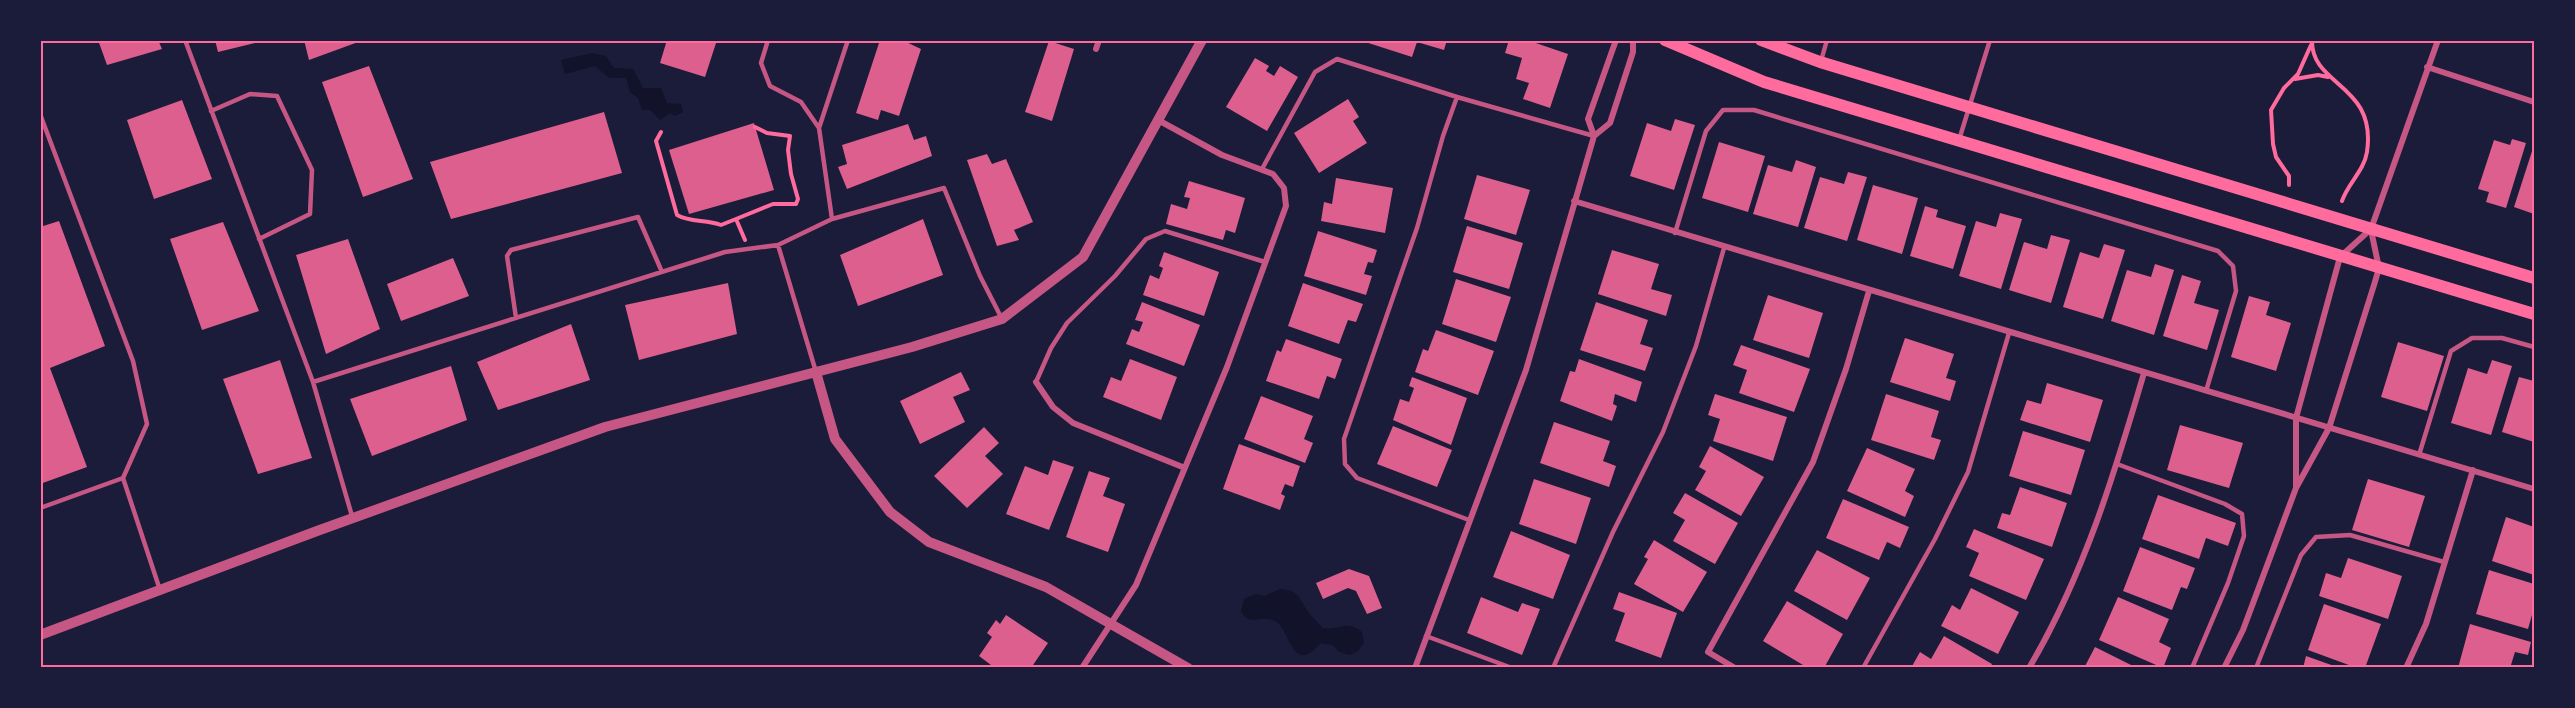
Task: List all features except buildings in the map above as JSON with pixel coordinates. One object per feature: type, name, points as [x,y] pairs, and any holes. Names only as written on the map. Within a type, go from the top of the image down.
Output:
[{"type":"main road","points":[[1665,40],[1764,82],[2535,314]]},
{"type":"main road","points":[[1761,40],[1820,62],[2535,278]]},
{"type":"street","points":[[1096,49],[1099,40]]},
{"type":"street","points":[[40,635],[605,427],[816,372],[1002,319],[1083,257],[1202,40]]},
{"type":"street","points":[[1594,136],[1588,119],[1616,40]]},
{"type":"street","points":[[1415,668],[1526,370],[1594,136],[1610,123],[1633,52],[1633,40]]},
{"type":"street","points":[[2296,488],[2296,418],[2340,257],[2371,229],[2438,40]]},
{"type":"street","points":[[2427,67],[2535,102]]},
{"type":"street","points":[[1082,668],[1136,585],[1227,367],[1286,206],[1284,188],[1273,174],[1222,155],[1158,120]]},
{"type":"street","points":[[1574,201],[1724,248],[2535,489]]},
{"type":"street","points":[[2224,668],[2243,630],[2296,488],[2330,428],[2379,268],[2371,229]]},
{"type":"street","points":[[1735,668],[1708,652],[1813,462],[1846,369],[1869,291]]},
{"type":"street","points":[[816,372],[835,439],[890,512],[928,542],[1046,587],[1188,668]]},
{"type":"street","points":[[2030,668],[2073,586],[2107,499],[2144,373]]},
{"type":"street","points":[[1036,382],[1053,407],[1073,423],[1185,468]]},
{"type":"street","points":[[2406,668],[2426,624],[2473,470]]},
{"type":"lane","points":[[185,40],[313,382],[353,518]]},
{"type":"lane","points":[[768,40],[761,63],[770,86],[801,102],[819,128]]},
{"type":"lane","points":[[832,219],[819,128],[848,40]]},
{"type":"lane","points":[[1820,62],[1827,40]]},
{"type":"lane","points":[[1958,142],[1990,40]]},
{"type":"lane","points":[[1262,169],[1315,72],[1337,59],[1457,97],[1594,136]]},
{"type":"lane","points":[[211,111],[250,94],[277,96],[312,170],[310,214],[259,239]]},
{"type":"lane","points":[[1457,97],[1443,136],[1418,228],[1344,439],[1345,464],[1357,478],[1469,520]]},
{"type":"lane","points":[[1675,233],[1706,131],[1723,110],[1754,110],[2218,251],[2233,266],[2236,291],[2206,391]]},
{"type":"lane","points":[[40,114],[133,361],[147,424],[123,478],[160,590]]},
{"type":"lane","points":[[313,382],[725,252],[778,245],[832,219],[944,188],[980,276],[1002,319]]},
{"type":"lane","points":[[516,318],[507,256],[511,249],[638,217],[662,272]]},
{"type":"lane","points":[[1036,382],[1051,348],[1067,322],[1115,276],[1146,238],[1166,231],[1265,262]]},
{"type":"lane","points":[[778,245],[816,372]]},
{"type":"lane","points":[[1553,668],[1613,532],[1663,432],[1696,346],[1724,248]]},
{"type":"lane","points":[[1863,668],[1925,558],[1968,472],[1988,411],[2009,333]]},
{"type":"lane","points":[[2419,455],[2451,351],[2472,338],[2502,338],[2535,347]]},
{"type":"lane","points":[[2117,464],[2225,504],[2242,514],[2244,536],[2228,583],[2192,668]]},
{"type":"lane","points":[[40,508],[123,478]]},
{"type":"lane","points":[[2256,668],[2301,555],[2316,537],[2350,535],[2444,562]]},
{"type":"lane","points":[[1426,636],[1512,668]]},
{"type":"path","points":[[2312,41],[2312,50],[2317,61],[2329,78]]},
{"type":"path","points":[[2289,185],[2289,176],[2276,157],[2270,120],[2276,99],[2292,80],[2312,41]]},
{"type":"path","points":[[2292,80],[2301,75],[2318,75],[2329,78],[2350,92],[2361,108],[2368,138],[2362,169],[2345,192],[2342,201]]},
{"type":"path","points":[[660,132],[656,141],[677,215],[692,221],[704,219],[721,225],[773,204],[796,204],[798,199],[790,174],[790,136],[767,133],[755,127]]},
{"type":"path","points":[[736,219],[749,249]]},
{"type":"shaded area","points":[[592,53],[606,56],[614,68],[633,69],[643,88],[661,88],[667,103],[681,104],[683,112],[675,116],[670,113],[660,120],[650,110],[642,110],[638,98],[630,92],[626,78],[609,78],[595,66],[565,74],[561,60]]},
{"type":"shaded area","points":[[1280,589],[1295,593],[1322,628],[1351,626],[1362,632],[1364,643],[1358,651],[1350,655],[1339,652],[1332,645],[1321,643],[1311,652],[1303,655],[1297,653],[1275,621],[1252,620],[1244,616],[1241,611],[1244,599],[1256,594],[1265,596]]}]
